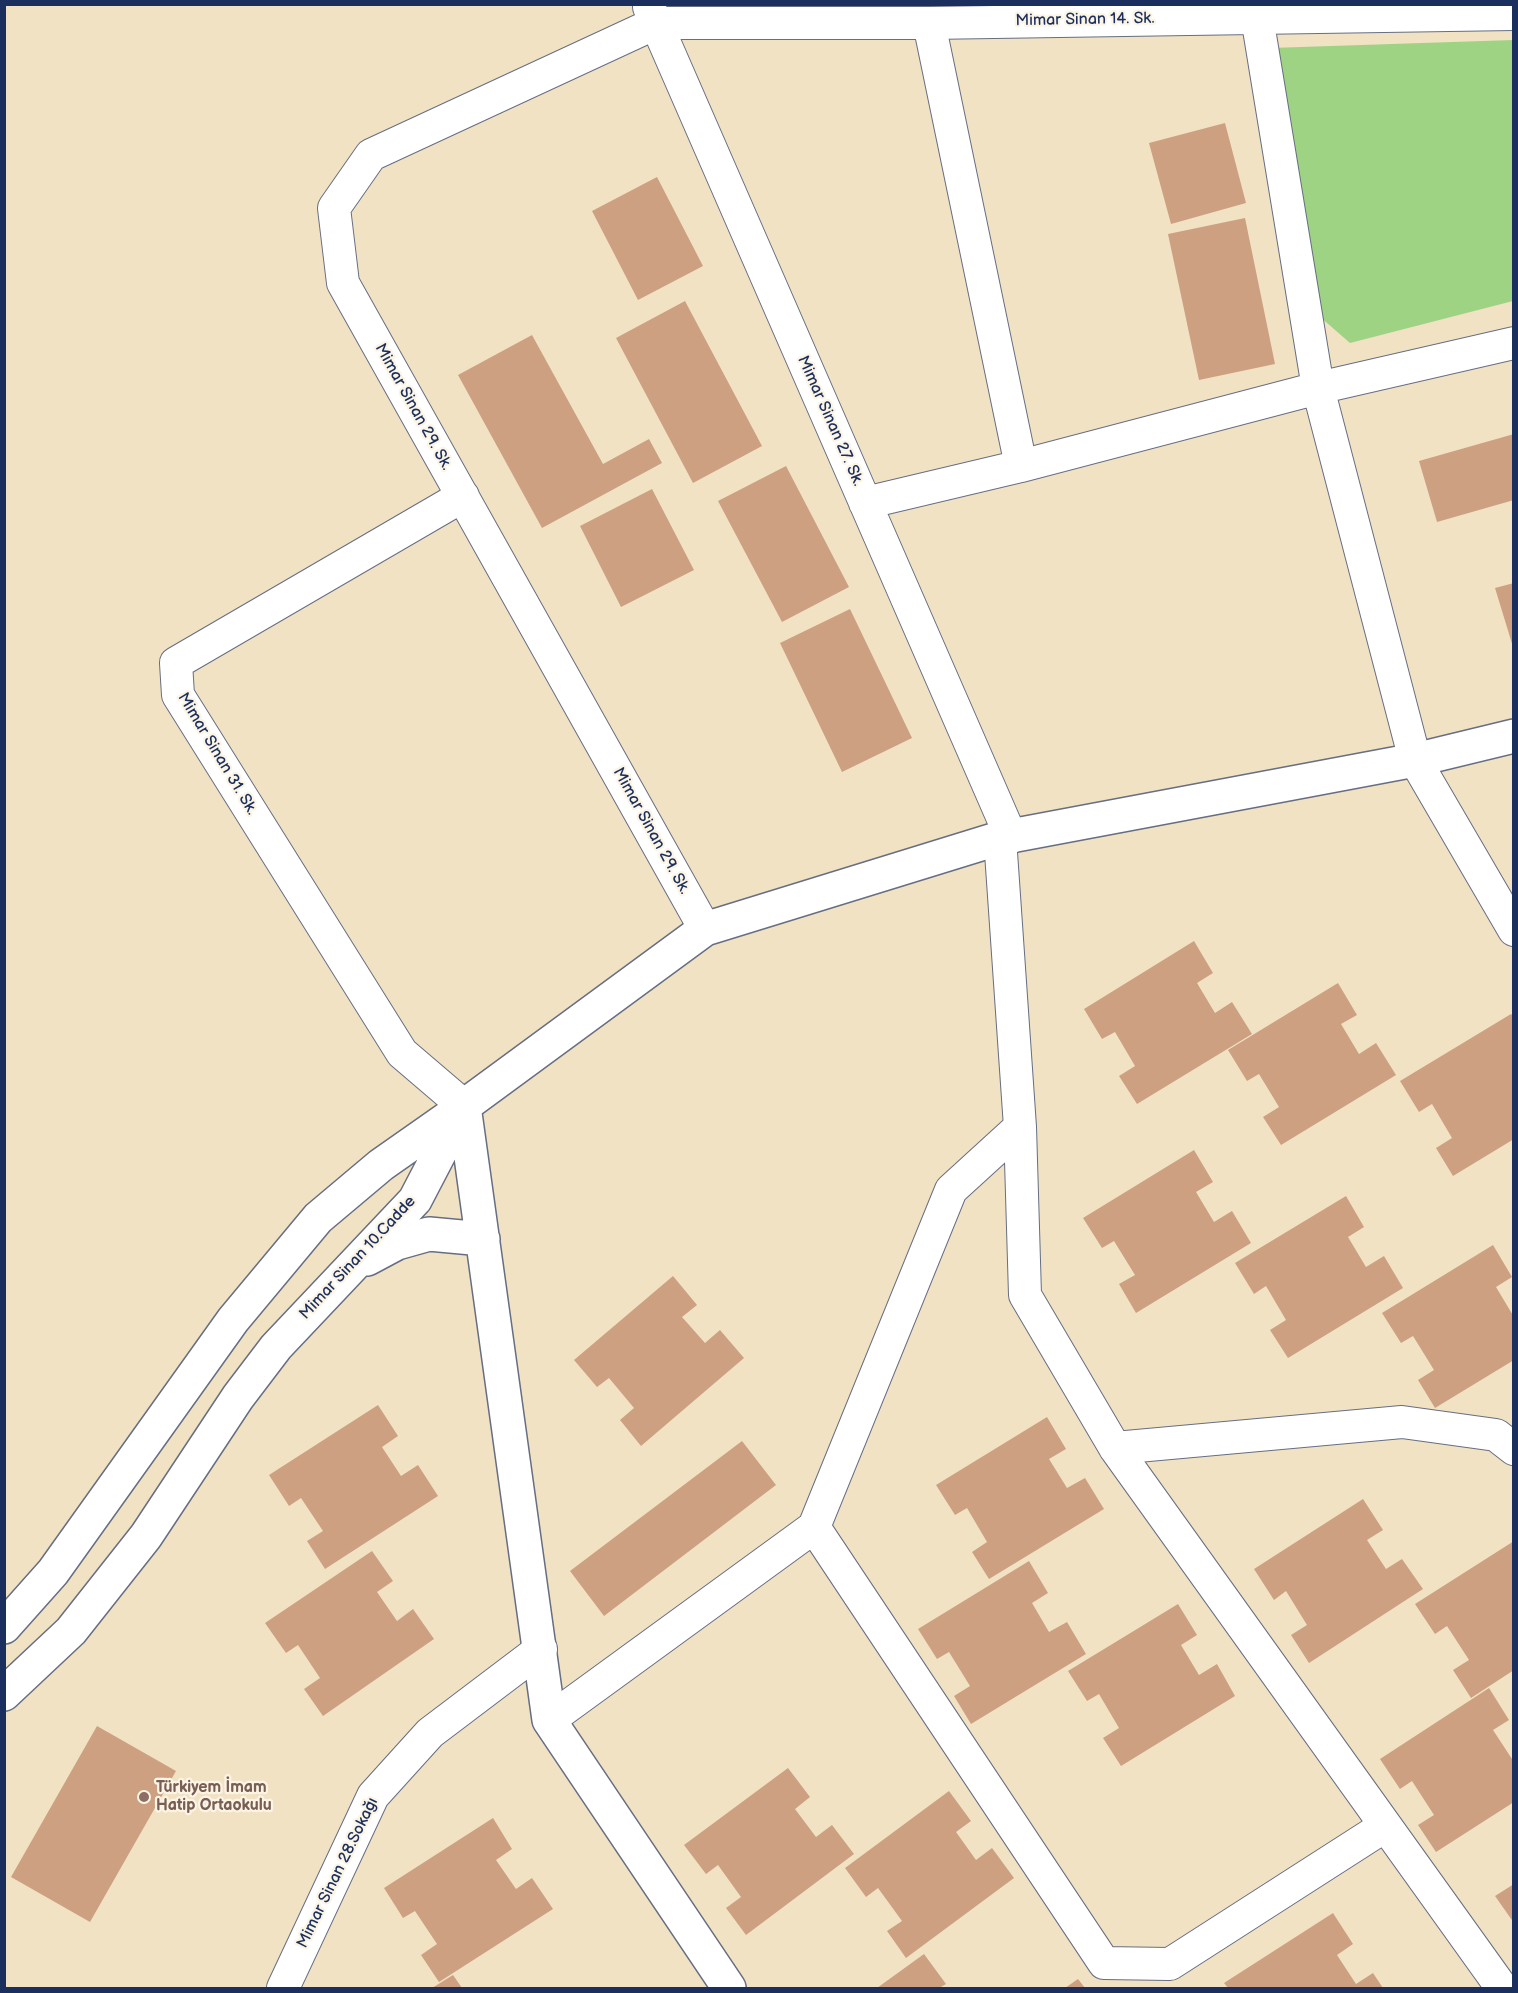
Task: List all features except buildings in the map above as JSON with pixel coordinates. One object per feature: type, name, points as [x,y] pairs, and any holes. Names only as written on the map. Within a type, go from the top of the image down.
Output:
[{"type":"street","name":"Mimar Sinan 14. Sk.","points":[[652,14],[929,23],[1084,12],[1257,18],[1514,14]]},
{"type":"street","name":"Mimar Sinan 29. Sk.","points":[[652,14],[371,155],[334,208],[343,283],[705,929]]},
{"type":"street","name":"Mimar Sinan 27. Sk.","points":[[652,14],[866,503],[1005,837],[1020,1127],[1025,1295],[1115,1448],[1502,1989]]},
{"type":"street","points":[[1257,18],[1318,388],[1415,760],[1514,930]]},
{"type":"street","points":[[929,23],[1021,466]]},
{"type":"street","points":[[866,503],[1021,466],[1318,388],[1514,343]]},
{"type":"street","name":"Mimar Sinan 31. Sk.","points":[[463,496],[176,663],[178,695],[402,1053],[464,1106]]},
{"type":"street","points":[[4,1627],[53,1572],[233,1320],[318,1218],[381,1165],[705,929],[1005,837],[1415,760],[1514,736]]},
{"type":"street","points":[[464,1106],[541,1649],[549,1720],[729,1989]]},
{"type":"street","name":"Mimar Sinan 10.Cadde","points":[[4,1694],[71,1631],[146,1536],[238,1397],[276,1347],[415,1200],[464,1106]]},
{"type":"street","points":[[549,1720],[814,1527],[951,1190],[1020,1127]]},
{"type":"street","points":[[347,1270],[397,1243],[429,1234],[483,1239]]},
{"type":"street","points":[[1115,1448],[1402,1422],[1496,1435],[1514,1449]]},
{"type":"street","points":[[814,1527],[1104,1963],[1170,1964],[1385,1826]]},
{"type":"street","name":"Mimar Sinan 28.Sokağı","points":[[283,1989],[373,1796],[430,1733],[541,1649]]},
{"type":"green space","points":[[1513,40],[1513,301],[1350,343],[1319,316],[1270,48]]},
{"type":"place","name":"Türkiyem İmam Hatip Ortaokulu","points":[[144,1797]]}]
